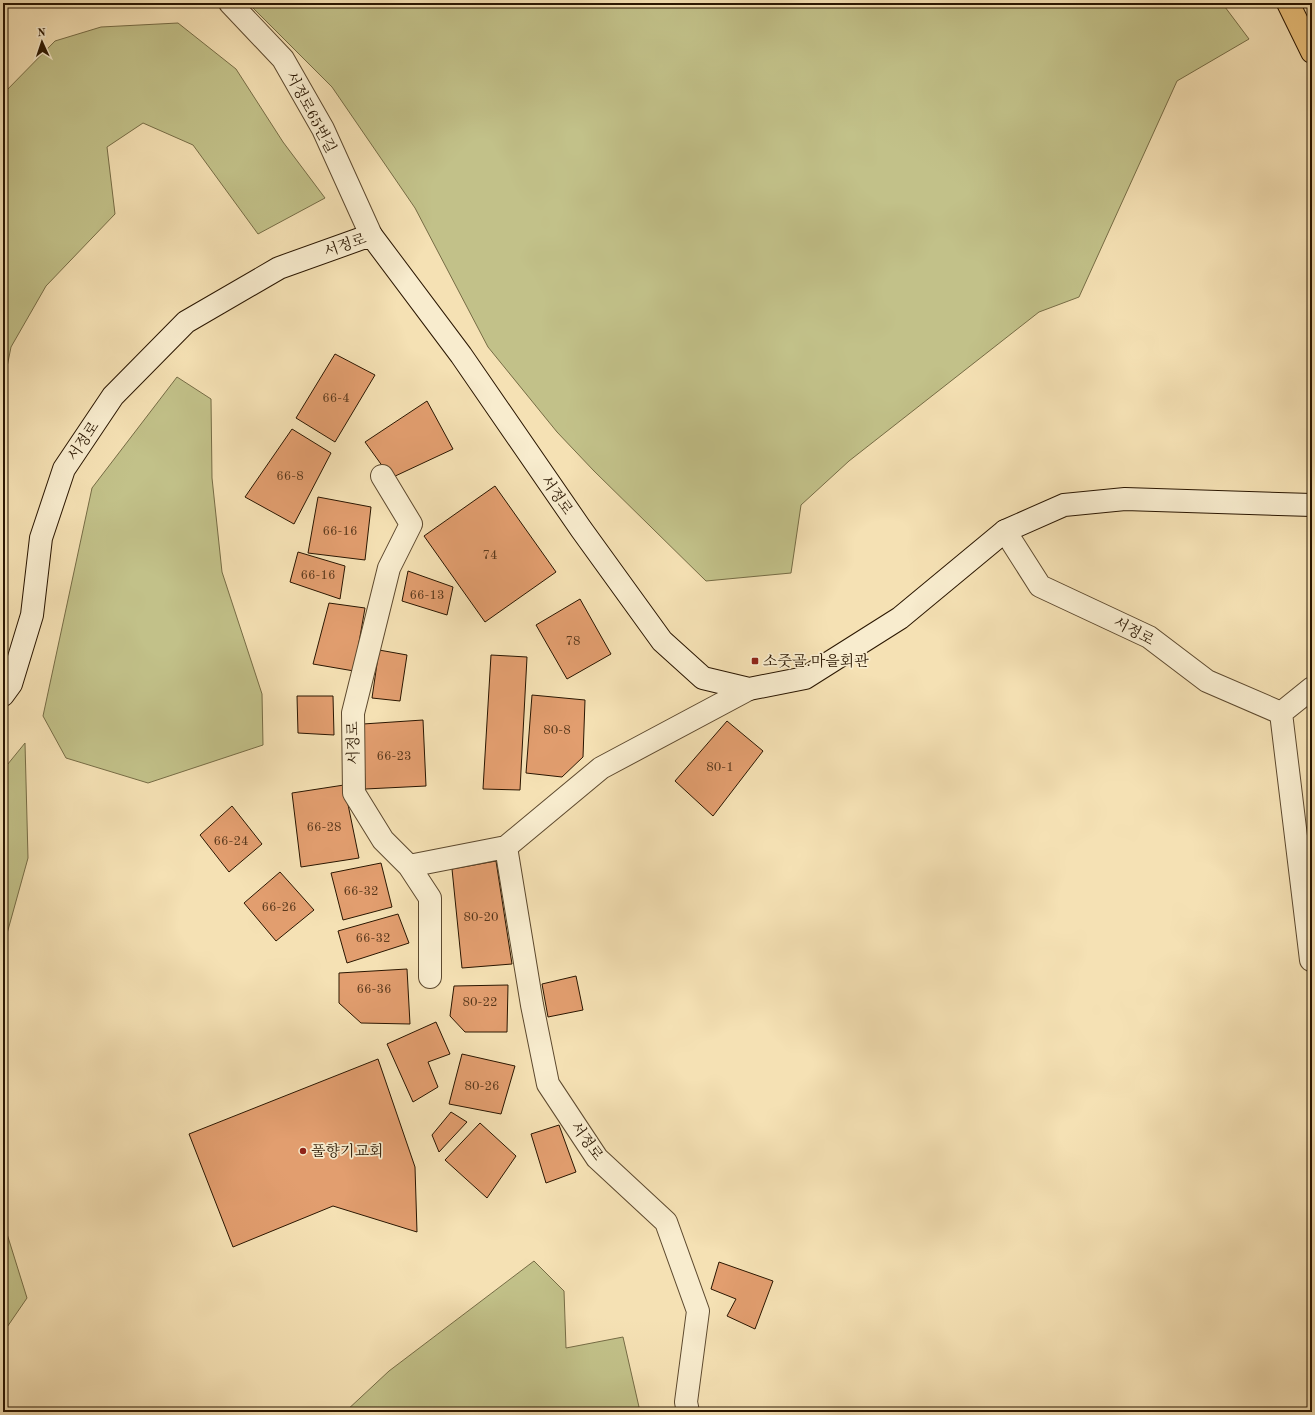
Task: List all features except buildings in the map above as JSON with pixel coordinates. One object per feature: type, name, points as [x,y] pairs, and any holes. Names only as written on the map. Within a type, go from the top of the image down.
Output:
[{"type":"highway","points":[[1288,3],[1312,52]]},
{"type":"street","name":"서정로65번길","points":[[230,3],[283,59],[323,129],[371,234]]},
{"type":"street","name":"서정로","points":[[3,695],[11,684],[32,615],[41,538],[64,469],[113,396],[186,322],[280,268],[371,234],[461,355],[581,529],[662,641],[703,678],[749,689]]},
{"type":"street","name":"서정로","points":[[382,476],[411,524],[389,568],[353,713],[354,793],[383,840],[409,866],[430,898],[430,977]]},
{"type":"street","name":"서정로","points":[[409,866],[506,847],[601,768],[749,689],[805,678],[900,618],[1005,531],[1064,505],[1125,499],[1312,505]]},
{"type":"street","name":"서정로","points":[[1005,531],[1040,586],[1149,637],[1207,681],[1281,713]]},
{"type":"street","points":[[1311,960],[1281,713],[1312,688]]},
{"type":"street","name":"서정로","points":[[506,847],[532,1005],[548,1084],[597,1158],[666,1222],[698,1311],[686,1402],[688,1412]]},
{"type":"shaded area","points":[[248,3],[1222,3],[1249,39],[1177,81],[1079,297],[1039,312],[849,461],[801,505],[791,573],[706,581],[594,471],[557,432],[488,347],[415,208],[332,87]]},
{"type":"shaded area","points":[[178,23],[236,69],[283,142],[325,198],[258,234],[193,145],[143,123],[107,147],[115,214],[46,286],[11,347],[3,387],[3,94],[55,41],[101,27]]},
{"type":"shaded area","points":[[177,377],[211,399],[212,478],[222,572],[262,694],[263,745],[148,783],[66,758],[43,716],[92,488]]},
{"type":"shaded area","points":[[25,743],[28,858],[3,948],[3,770]]},
{"type":"shaded area","points":[[3,1221],[27,1298],[3,1333]]},
{"type":"shaded area","points":[[534,1261],[564,1291],[566,1348],[623,1337],[639,1407],[634,1412],[345,1412],[389,1371]]},
{"type":"place","name":"소줏골.마을회관","points":[[755,661]]},
{"type":"place","name":"풀향기교회","points":[[303,1151]]}]
